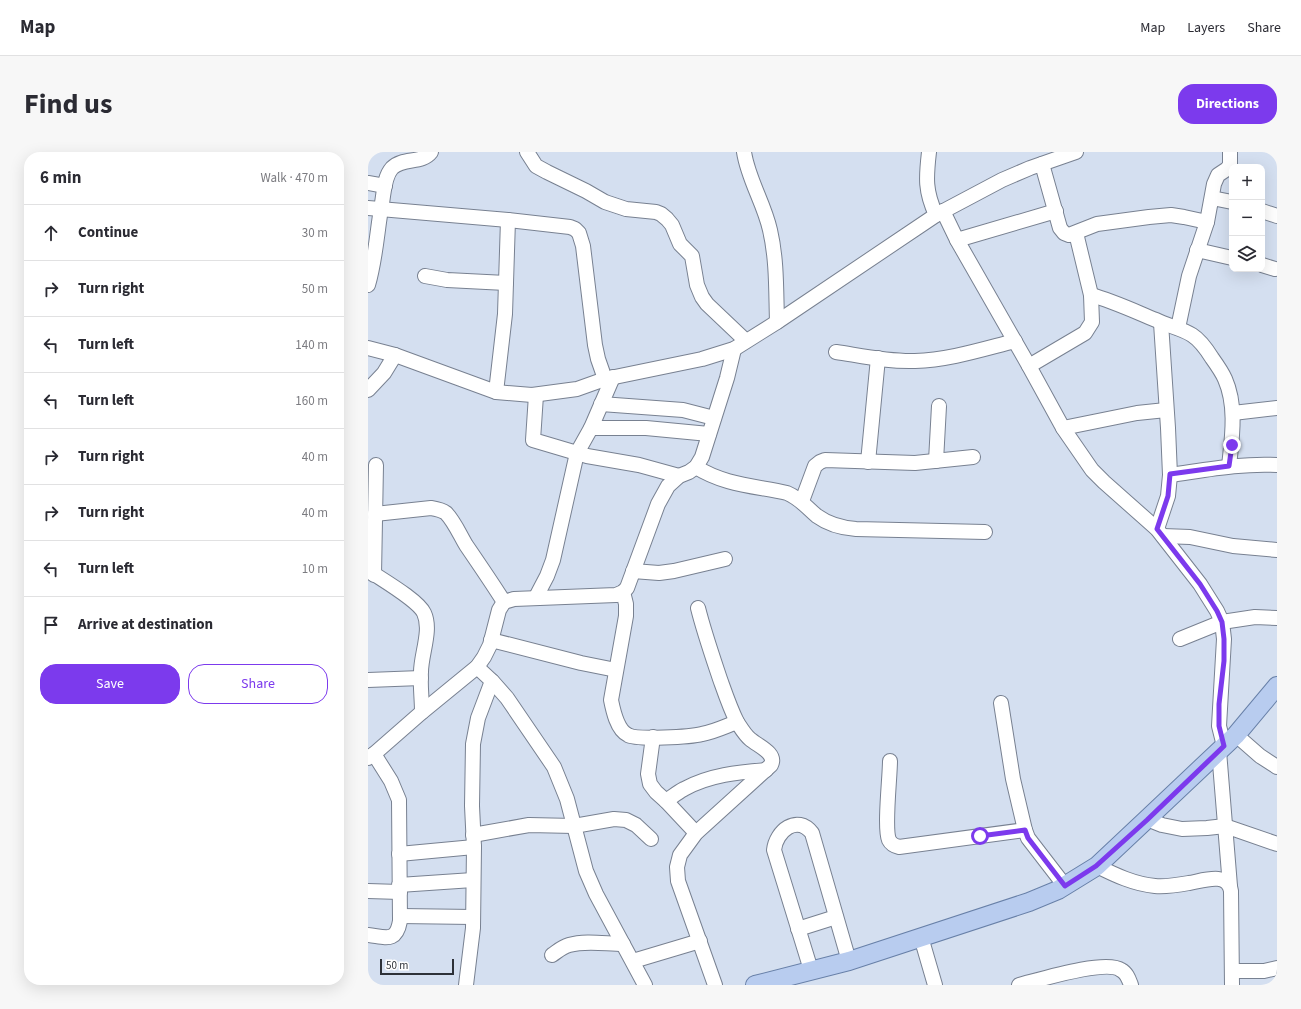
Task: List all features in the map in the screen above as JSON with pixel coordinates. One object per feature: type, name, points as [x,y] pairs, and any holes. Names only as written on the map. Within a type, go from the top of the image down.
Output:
[{"type":"main road","points":[[755,985],[849,961],[1029,902],[1065,886],[1096,866],[1147,820],[1226,744],[1277,686]]},
{"type":"street","points":[[368,285],[371,276],[375,208],[389,173],[401,162],[422,159],[431,152]]},
{"type":"street","points":[[527,152],[536,166],[605,202],[626,209],[656,212],[667,219],[672,225],[680,244],[692,256],[697,285],[706,304],[746,341]]},
{"type":"street","points":[[744,152],[747,168],[766,216],[772,237],[775,263],[777,322]]},
{"type":"street","points":[[929,152],[926,175],[927,187],[932,205],[940,213],[957,240],[1063,428],[1092,470],[1160,532],[1200,584],[1222,622],[1224,661],[1219,704],[1219,726],[1226,744],[1225,826],[1230,886],[1232,978],[1277,968]]},
{"type":"street","points":[[368,348],[395,355],[496,392],[536,395],[577,389],[609,378],[702,359],[734,349],[940,213],[1002,180],[1076,152]]},
{"type":"street","points":[[1178,328],[1197,250],[1207,222],[1216,178],[1230,165],[1230,152]]},
{"type":"street","points":[[1042,164],[1060,228],[1064,233],[1069,235],[1076,233],[1083,228],[1097,224],[1149,217],[1177,216],[1207,222]]},
{"type":"street","points":[[368,183],[385,186]]},
{"type":"street","points":[[1212,198],[1229,201]]},
{"type":"street","points":[[375,208],[570,227],[579,233],[583,246],[595,345],[598,359],[609,378],[601,404],[591,428],[577,454],[553,560],[547,576],[536,597]]},
{"type":"street","points":[[957,240],[1056,211]]},
{"type":"street","points":[[1265,212],[1277,216]]},
{"type":"street","points":[[496,392],[505,314],[508,220]]},
{"type":"street","points":[[1029,366],[1085,333],[1092,322],[1090,295],[1076,233]]},
{"type":"street","points":[[1197,250],[1229,257]]},
{"type":"street","points":[[425,276],[447,280],[506,284]]},
{"type":"street","points":[[1090,295],[1121,305],[1161,323],[1178,328],[1193,336],[1207,350],[1225,379],[1230,396],[1233,413],[1233,434],[1229,466]]},
{"type":"street","points":[[1160,532],[1168,496],[1170,474],[1161,323]]},
{"type":"street","points":[[836,352],[878,358],[915,361],[934,360],[1015,341]]},
{"type":"street","points":[[368,935],[391,937],[395,935],[398,930],[400,916],[398,800],[391,781],[371,756],[422,712],[477,668],[484,657],[491,640],[504,602],[514,599],[536,597],[616,595],[623,592],[627,588],[658,504],[668,486],[679,476],[696,467],[702,457],[727,378],[734,349]]},
{"type":"street","points":[[368,390],[384,373],[395,355]]},
{"type":"street","points":[[868,462],[878,358]]},
{"type":"street","points":[[536,395],[533,440],[577,454],[639,465],[679,476]]},
{"type":"street","points":[[601,404],[683,410],[714,418]]},
{"type":"street","points":[[936,461],[939,406]]},
{"type":"street","points":[[1233,413],[1277,408]]},
{"type":"street","points":[[1063,428],[1137,413],[1166,410]]},
{"type":"street","points":[[591,428],[646,428],[709,434]]},
{"type":"street","points":[[802,501],[815,466],[820,462],[831,460],[915,463],[973,457]]},
{"type":"street","points":[[376,465],[375,514],[371,573],[405,595],[424,613],[426,635],[420,670],[422,712]]},
{"type":"street","points":[[1170,474],[1229,466],[1277,466]]},
{"type":"street","points":[[696,467],[722,480],[787,493],[802,501],[818,516],[832,524],[845,528],[985,532]]},
{"type":"street","points":[[375,514],[431,508],[444,512],[449,517],[504,602]]},
{"type":"street","points":[[1160,532],[1233,546],[1277,550]]},
{"type":"street","points":[[633,571],[659,573],[674,571],[725,558]]},
{"type":"street","points":[[623,592],[626,604],[626,616],[611,700],[617,722],[624,733],[629,736],[639,738],[692,736],[704,734],[737,722]]},
{"type":"street","points":[[698,608],[708,646],[727,700],[737,722],[749,739],[769,753],[773,761],[766,770],[696,833],[680,855],[677,867],[678,881],[716,985]]},
{"type":"street","points":[[1180,639],[1222,622],[1255,617],[1277,618]]},
{"type":"street","points":[[491,640],[581,663],[616,670]]},
{"type":"street","points":[[477,668],[492,680],[507,698],[554,767],[566,799],[586,871],[596,894],[645,985]]},
{"type":"street","points":[[368,680],[421,678]]},
{"type":"street","points":[[466,985],[473,928],[473,744],[478,718],[492,680]]},
{"type":"street","points":[[1002,703],[1013,779],[1025,830],[1028,838],[1065,886]]},
{"type":"street","points":[[653,737],[648,774],[650,784],[696,833]]},
{"type":"street","points":[[1226,744],[1260,756],[1277,767]]},
{"type":"street","points":[[890,761],[887,825],[890,842],[894,845],[899,847],[1025,830]]},
{"type":"street","points":[[666,801],[684,789],[722,775],[766,770]]},
{"type":"street","points":[[399,854],[474,841],[496,830],[529,825],[574,826],[614,819],[626,820],[636,824],[651,839]]},
{"type":"street","points":[[1147,820],[1182,829],[1225,826],[1277,844]]},
{"type":"street","points":[[811,970],[774,850],[775,842],[778,836],[790,826],[799,824],[807,826],[812,832],[849,961]]},
{"type":"street","points":[[1096,866],[1129,880],[1156,886],[1190,883],[1210,878],[1220,879],[1227,882],[1230,886]]},
{"type":"street","points":[[368,891],[400,889],[474,880]]},
{"type":"street","points":[[400,916],[473,916]]},
{"type":"street","points":[[798,929],[836,917]]},
{"type":"street","points":[[920,937],[935,985]]},
{"type":"street","points":[[633,961],[700,942]]},
{"type":"street","points":[[552,955],[561,948],[569,945],[582,943],[623,944]]},
{"type":"street","points":[[1019,985],[1062,974],[1112,966],[1121,970],[1127,975],[1131,985]]},
{"type":"route","points":[[980,836],[1025,830],[1028,838],[1065,886],[1096,866],[1147,820],[1224,746],[1219,726],[1219,704],[1224,661],[1222,622],[1200,584],[1157,529],[1168,496],[1170,474],[1229,466],[1232,445]]}]
